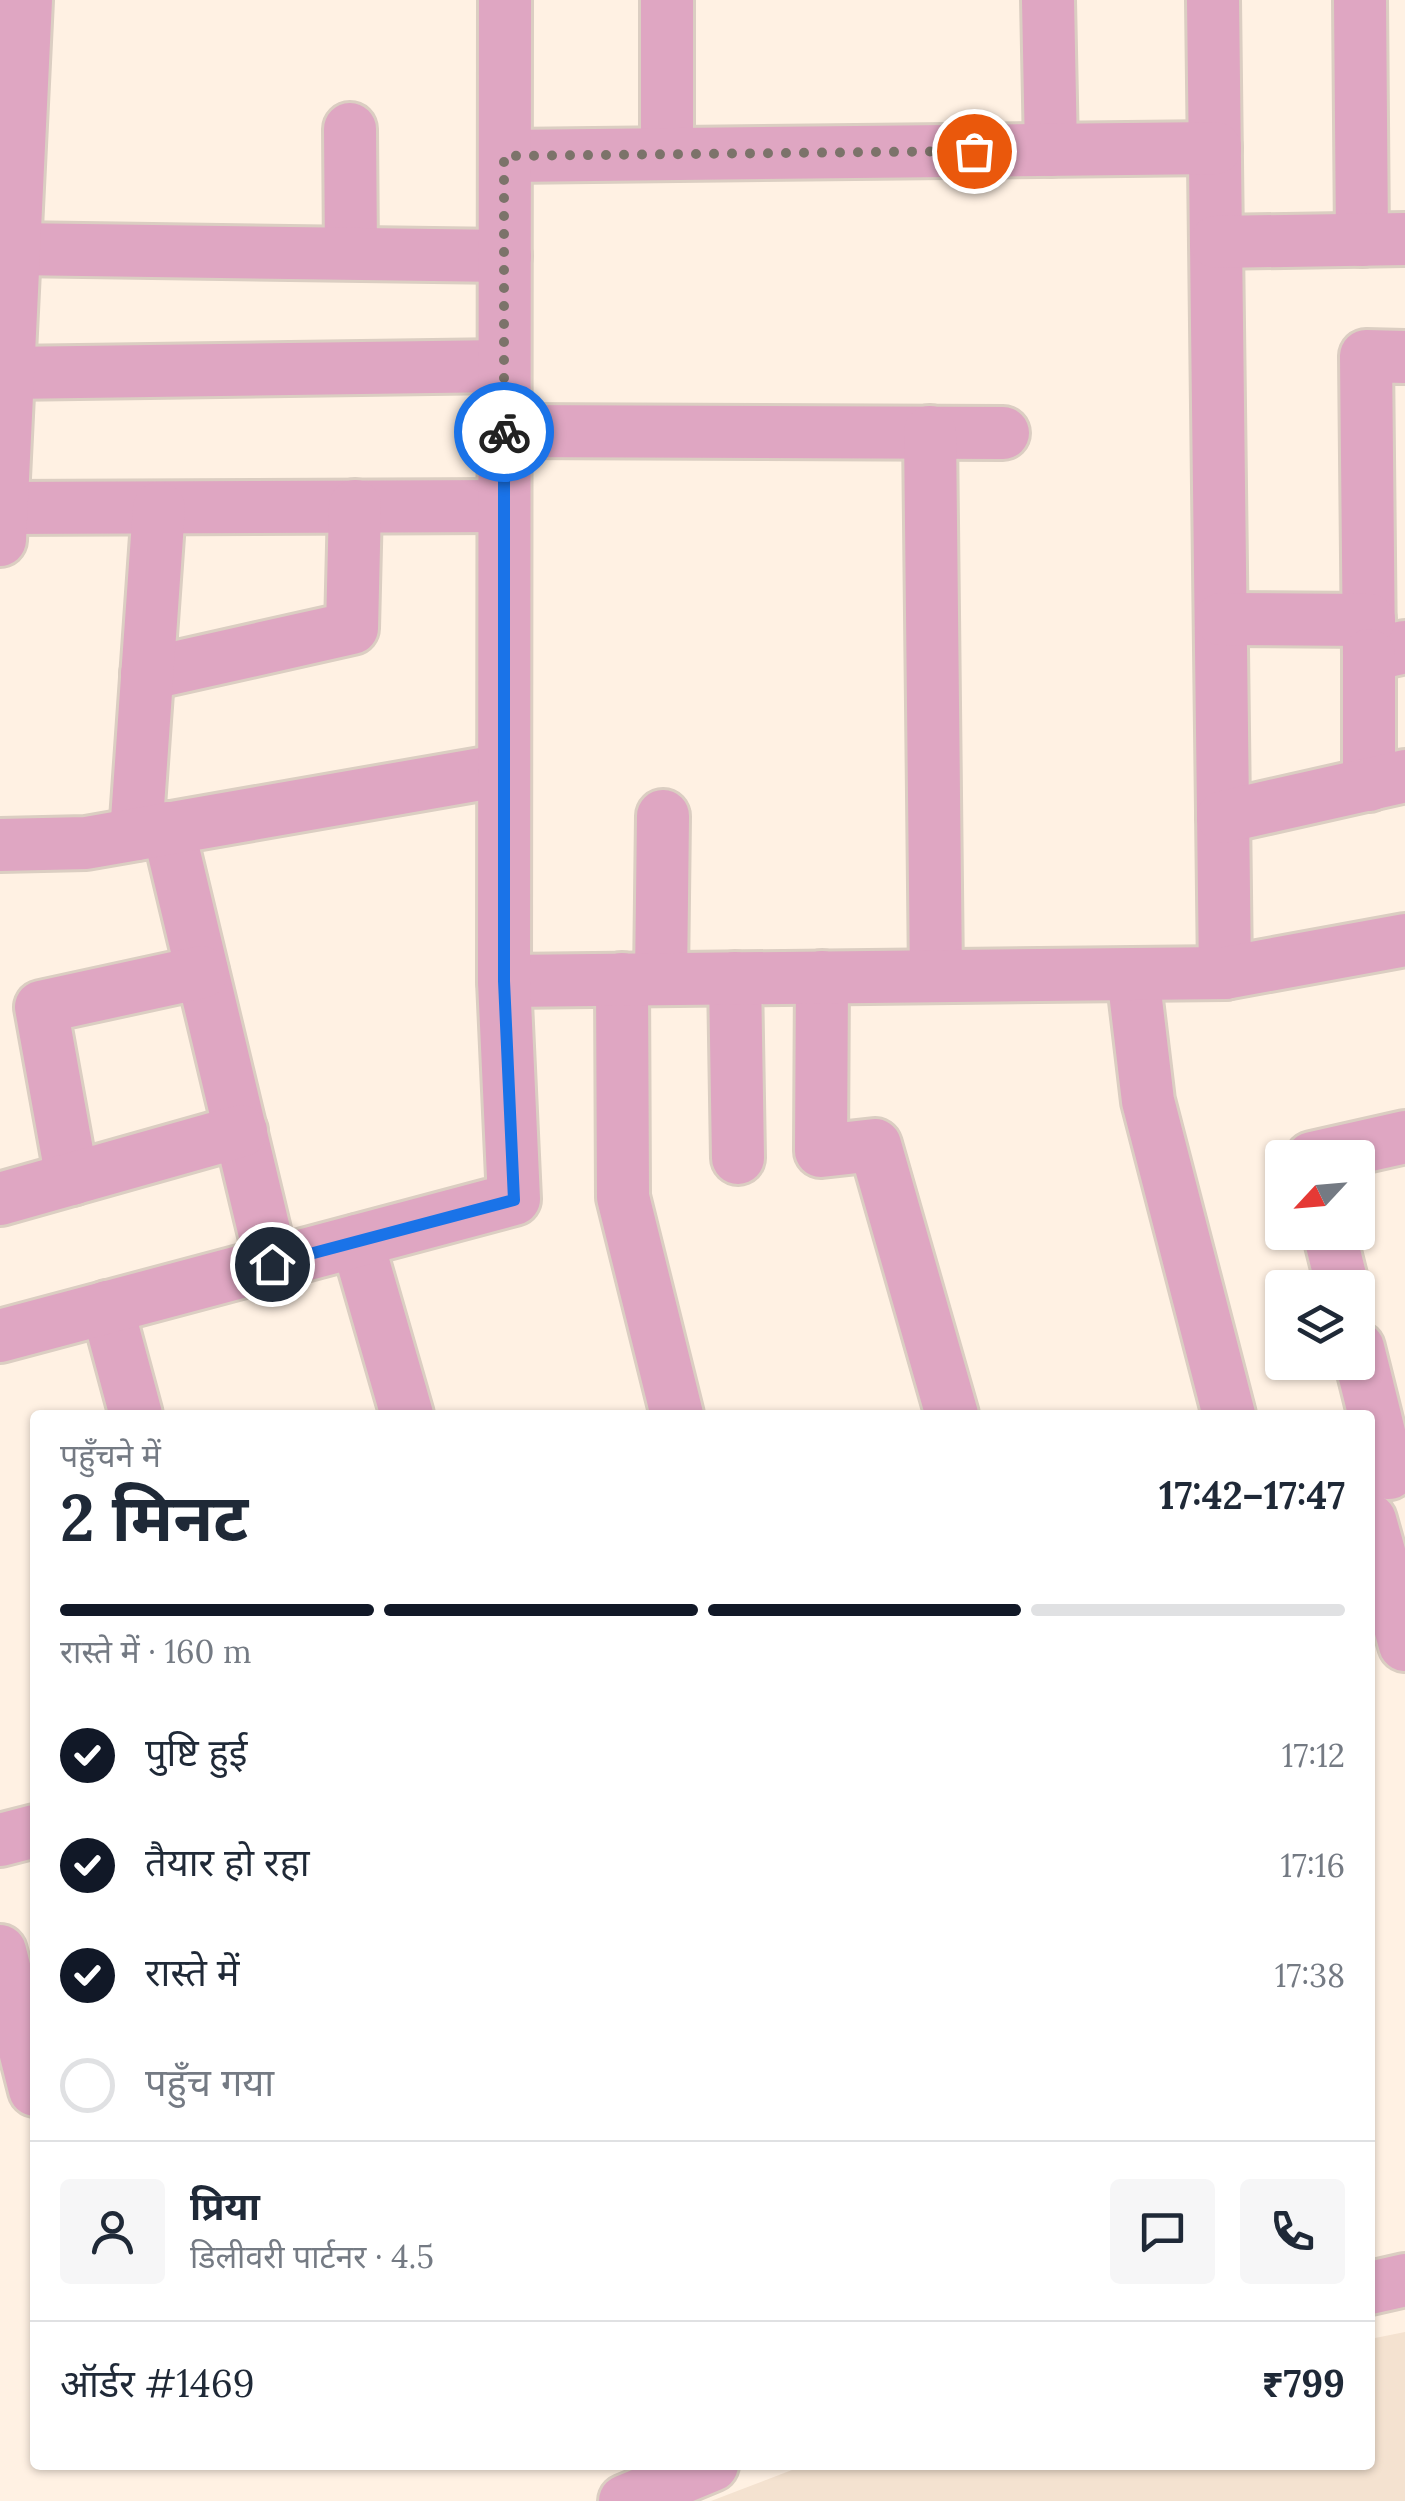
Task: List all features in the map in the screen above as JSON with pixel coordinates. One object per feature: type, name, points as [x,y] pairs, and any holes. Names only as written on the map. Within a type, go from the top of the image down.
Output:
[{"type":"street","points":[[26,0],[1,524],[159,508],[504,506]]},
{"type":"street","points":[[0,1336],[514,1200],[504,981],[505,0]]},
{"type":"street","points":[[667,0],[667,154]]},
{"type":"street","points":[[1048,0],[1051,150]]},
{"type":"street","points":[[1213,0],[1226,972]]},
{"type":"street","points":[[1216,242],[1384,239],[1383,106],[1360,0]]},
{"type":"street","points":[[350,129],[351,253]]},
{"type":"street","points":[[504,156],[1215,148]]},
{"type":"street","points":[[14,248],[504,256]]},
{"type":"street","points":[[1223,817],[1387,780],[1366,356],[1405,357]]},
{"type":"street","points":[[8,373],[504,366]]},
{"type":"street","points":[[504,431],[1003,433]]},
{"type":"street","points":[[930,432],[936,976]]},
{"type":"street","points":[[147,674],[352,628],[355,506]]},
{"type":"street","points":[[159,508],[147,674],[152,831],[202,972],[272,1264]]},
{"type":"street","points":[[1221,619],[1381,641]]},
{"type":"street","points":[[0,845],[86,843],[504,770]]},
{"type":"street","points":[[662,816],[642,979],[623,1197],[676,1410]]},
{"type":"street","points":[[504,981],[1226,972],[1405,940]]},
{"type":"street","points":[[72,1179],[41,1008],[202,972]]},
{"type":"street","points":[[1133,974],[1148,1101],[1228,1410]]},
{"type":"street","points":[[822,977],[821,1150],[875,1145],[951,1410]]},
{"type":"street","points":[[735,978],[738,1158]]},
{"type":"street","points":[[0,1199],[241,1131]]},
{"type":"street","points":[[1375,1143],[1405,1136]]},
{"type":"street","points":[[358,1241],[406,1410]]},
{"type":"street","points":[[107,1307],[135,1410]]},
{"type":"street","points":[[1364,1380],[1369,1410]]},
{"type":"street","points":[[1375,1441],[1405,1645]]},
{"type":"street","points":[[0,1840],[30,1832]]},
{"type":"street","points":[[0,1951],[30,2070]]},
{"type":"street","points":[[1375,2287],[1405,2280]]},
{"type":"street","points":[[624,2501],[700,2470]]},
{"type":"shaded area","points":[[1405,2332],[1405,2501],[711,2501],[792,2470],[1375,2470],[1375,2338]]},
{"type":"way so far","points":[[504,432],[504,156],[974,151]]},
{"type":"route","points":[[272,1264],[514,1200],[504,981],[504,432]]}]
